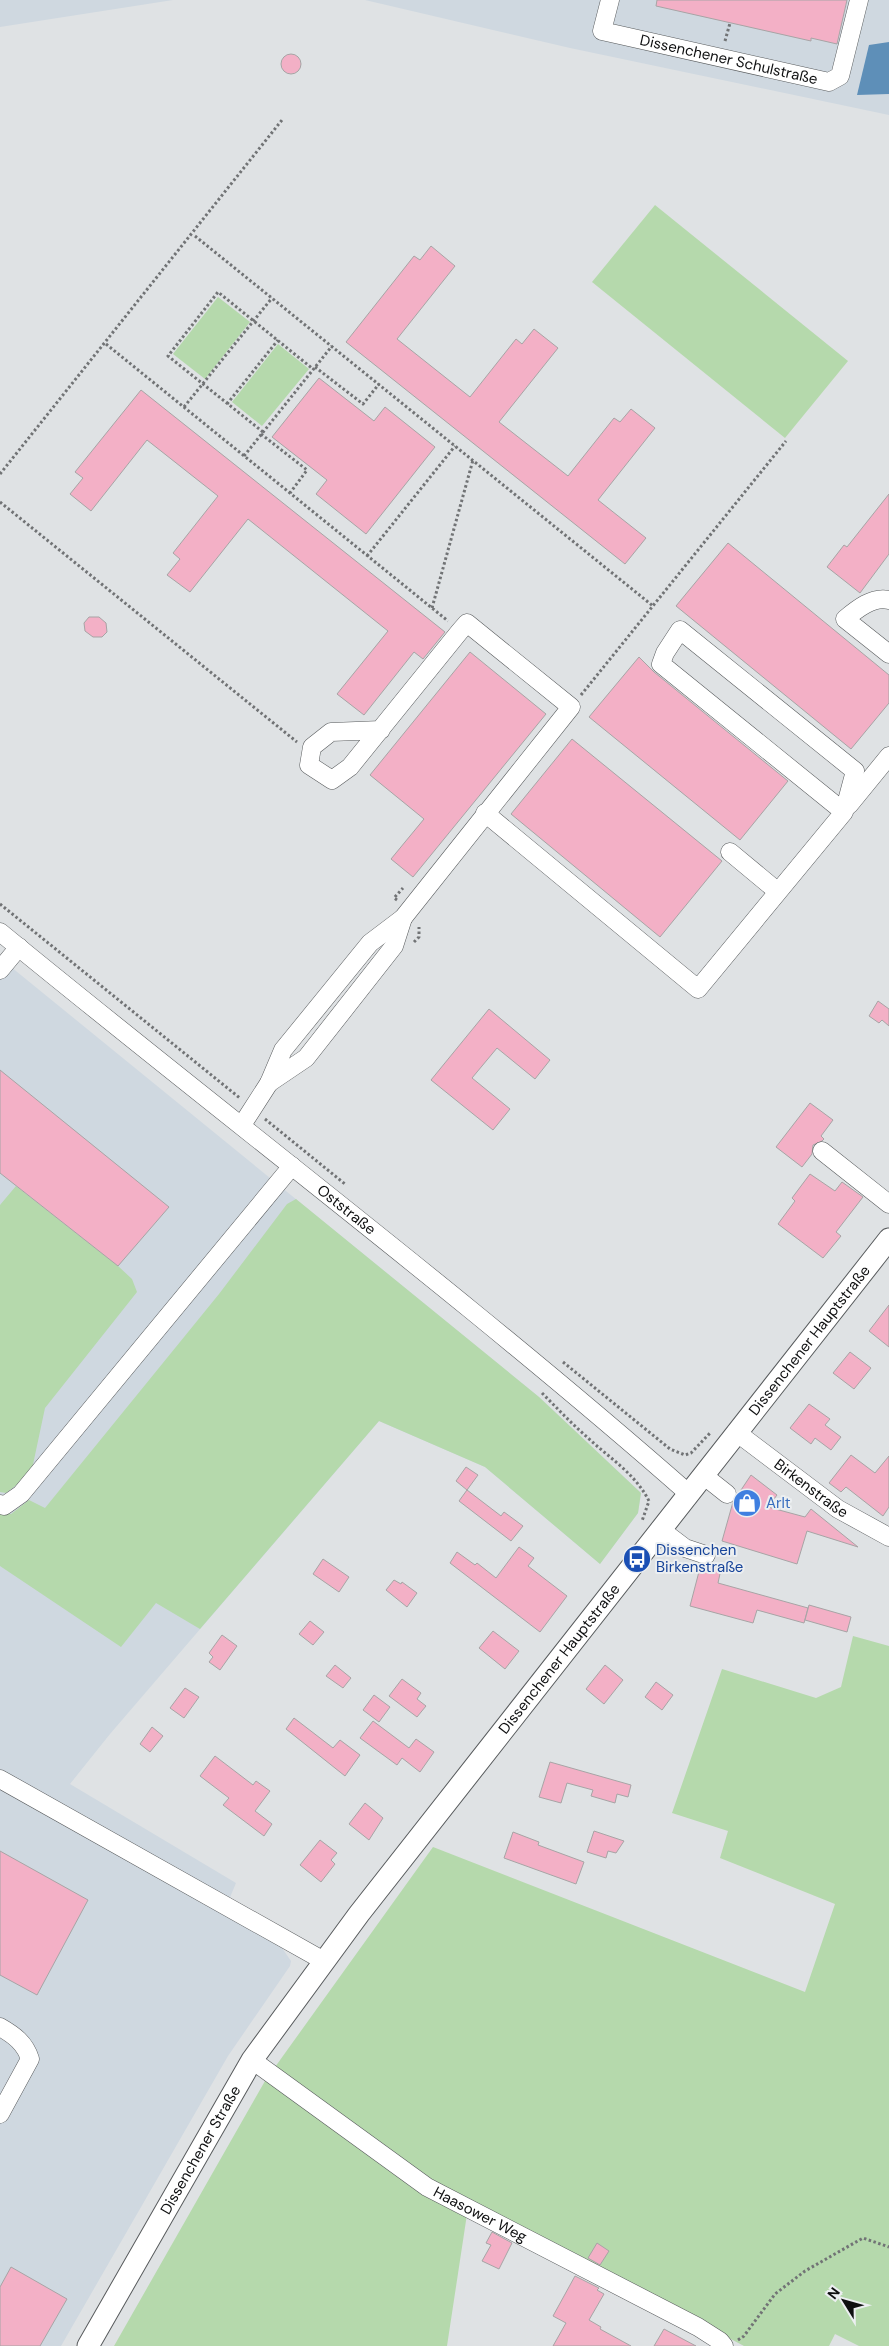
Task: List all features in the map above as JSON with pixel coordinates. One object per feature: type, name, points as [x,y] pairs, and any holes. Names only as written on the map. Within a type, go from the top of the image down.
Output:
[{"type":"main road","name":"Dissenchener Hauptstraße","points":[[324,1961],[688,1493],[889,1239]]},
{"type":"main road","name":"Dissenchener Straße","points":[[88,2346],[252,2060],[324,1961]]},
{"type":"street","name":"Dissenchener Schulstraße","points":[[610,0],[602,31],[829,82],[840,76],[859,0]]},
{"type":"street","points":[[889,600],[884,599],[863,605],[845,619],[889,654]]},
{"type":"street","points":[[242,1125],[268,1083],[283,1050],[370,943],[403,918],[571,707],[467,623],[381,730],[350,767],[332,780],[309,765],[312,747],[331,732],[381,730]]},
{"type":"street","points":[[680,630],[855,770],[844,812],[661,664],[665,652],[680,630]]},
{"type":"street","points":[[485,813],[698,989],[889,756]]},
{"type":"street","points":[[730,852],[777,891]]},
{"type":"street","name":"Oststraße","points":[[0,932],[242,1125],[557,1382],[688,1493]]},
{"type":"street","points":[[0,970],[19,947]]},
{"type":"street","points":[[822,1151],[889,1204]]},
{"type":"street","points":[[0,1504],[4,1506],[22,1494],[292,1166]]},
{"type":"street","name":"Birkenstraße","points":[[736,1432],[838,1509],[889,1537]]},
{"type":"street","points":[[703,1475],[727,1494]]},
{"type":"street","points":[[660,1529],[685,1548],[706,1555]]},
{"type":"street","points":[[0,1779],[324,1961]]},
{"type":"street","points":[[0,2027],[20,2041],[30,2058],[0,2114]]},
{"type":"street","name":"Haasower Weg","points":[[252,2060],[427,2187],[731,2343]]},
{"type":"path","points":[[0,474],[282,120]]},
{"type":"path","points":[[195,236],[653,606]]},
{"type":"path","points":[[290,493],[307,470],[168,356],[218,292],[362,404],[379,384]]},
{"type":"path","points":[[184,407],[272,298]]},
{"type":"path","points":[[227,404],[278,340]]},
{"type":"path","points":[[106,344],[460,631]]},
{"type":"path","points":[[244,456],[332,346]]},
{"type":"path","points":[[571,707],[786,441]]},
{"type":"path","points":[[368,556],[455,446]]},
{"type":"path","points":[[432,608],[473,460]]},
{"type":"path","points":[[0,502],[311,753]]},
{"type":"path","points":[[0,904],[252,1109]]},
{"type":"path","points":[[535,1387],[586,1437],[635,1478],[649,1501]]},
{"type":"path","points":[[731,2343],[744,2336],[775,2294],[805,2271],[863,2238],[889,2247]]},
{"type":"shaded area","points":[[0,0],[173,0],[0,27]]},
{"type":"shaded area","points":[[365,0],[889,0],[889,115],[570,48]]},
{"type":"shaded area","points":[[0,958],[539,1397],[641,1493],[638,1513],[600,1564],[485,1467],[379,1421],[110,1734],[70,1784],[236,1883],[223,1914],[282,1948],[291,1961],[290,1966],[228,2056],[61,2346],[0,2346]]},
{"type":"green space","points":[[655,205],[848,361],[785,438],[592,282]]},
{"type":"green space","points":[[218,297],[250,322],[205,379],[173,354]]},
{"type":"green space","points":[[278,344],[309,369],[262,426],[232,402]]},
{"type":"green space","points":[[16,1186],[118,1266],[132,1279],[137,1292],[45,1408],[31,1474],[6,1493],[0,1492],[0,1205]]},
{"type":"green space","points":[[296,1199],[539,1397],[641,1493],[638,1513],[600,1564],[485,1467],[379,1421],[200,1629],[156,1603],[121,1647],[0,1566],[0,1513],[11,1514],[29,1500],[45,1508],[219,1294],[287,1204]]},
{"type":"green space","points":[[853,1636],[889,1646],[889,2346],[859,2346],[835,2334],[829,2346],[744,2346],[469,2201],[447,2346],[114,2346],[265,2081],[433,1847],[805,1992],[835,1904],[720,1858],[728,1831],[672,1813],[722,1669],[816,1698],[841,1687]]},
{"type":"water","points":[[889,42],[889,94],[857,95],[869,45]]},
{"type":"building","points":[[657,0],[847,0],[837,44],[811,38],[811,41],[656,6]]},
{"type":"building","points":[[287,54],[295,54],[301,60],[301,68],[295,74],[287,74],[281,68],[281,60]]},
{"type":"building","points":[[431,246],[455,266],[397,339],[470,397],[516,339],[522,344],[534,329],[558,348],[499,422],[568,476],[614,418],[620,422],[631,409],[655,428],[598,500],[646,538],[625,564],[346,342],[414,256],[420,260]]},
{"type":"building","points":[[319,378],[374,421],[385,407],[435,447],[366,534],[316,494],[327,480],[272,437]]},
{"type":"building","points":[[141,390],[445,632],[423,659],[414,652],[364,715],[337,694],[388,631],[248,519],[190,592],[167,575],[180,559],[173,553],[218,496],[147,440],[91,511],[70,494],[83,478],[75,472]]},
{"type":"building","points":[[889,494],[889,554],[860,593],[827,567],[844,545],[847,547]]},
{"type":"building","points":[[728,543],[889,675],[889,703],[851,749],[676,606]]},
{"type":"building","points":[[89,617],[99,617],[106,623],[107,632],[102,637],[93,637],[85,631],[84,623]]},
{"type":"building","points":[[470,652],[546,714],[413,877],[391,859],[424,819],[370,775]]},
{"type":"building","points":[[639,657],[654,672],[788,781],[740,840],[589,717]]},
{"type":"building","points":[[572,739],[722,861],[660,937],[511,814]]},
{"type":"building","points":[[878,1001],[889,1009],[889,1026],[882,1020],[879,1023],[869,1016]]},
{"type":"building","points":[[489,1009],[550,1060],[535,1079],[497,1048],[472,1078],[510,1109],[493,1130],[431,1080]]},
{"type":"building","points":[[0,1070],[169,1207],[118,1266],[0,1173]]},
{"type":"building","points":[[810,1103],[833,1120],[821,1136],[824,1139],[813,1145],[812,1154],[802,1167],[776,1147]]},
{"type":"building","points":[[810,1174],[835,1191],[842,1182],[863,1197],[836,1232],[841,1236],[823,1258],[778,1224],[795,1201],[792,1198]]},
{"type":"building","points":[[889,1305],[889,1347],[869,1331]]},
{"type":"building","points":[[850,1352],[871,1368],[854,1389],[833,1373]]},
{"type":"building","points":[[809,1404],[830,1419],[825,1425],[841,1437],[831,1450],[815,1438],[811,1444],[790,1428]]},
{"type":"building","points":[[851,1455],[875,1473],[889,1456],[889,1507],[883,1516],[846,1487],[841,1492],[829,1483]]},
{"type":"building","points":[[466,1467],[478,1475],[467,1490],[456,1481]]},
{"type":"building","points":[[751,1475],[777,1495],[768,1507],[805,1517],[811,1509],[858,1547],[807,1531],[797,1564],[722,1541],[733,1502]]},
{"type":"building","points":[[467,1490],[501,1516],[504,1512],[523,1526],[511,1541],[459,1501]]},
{"type":"building","points":[[519,1547],[534,1558],[528,1566],[567,1596],[540,1632],[450,1563],[457,1552],[475,1565],[477,1563],[496,1578]]},
{"type":"building","points":[[323,1559],[349,1577],[339,1592],[313,1574]]},
{"type":"building","points":[[701,1564],[721,1569],[718,1583],[808,1608],[804,1623],[757,1610],[753,1623],[690,1606]]},
{"type":"building","points":[[394,1580],[401,1584],[402,1582],[417,1593],[407,1607],[386,1590]]},
{"type":"building","points":[[809,1605],[851,1617],[847,1632],[805,1620]]},
{"type":"building","points":[[310,1621],[324,1632],[313,1645],[299,1634]]},
{"type":"building","points":[[493,1631],[519,1651],[505,1669],[479,1648]]},
{"type":"building","points":[[222,1635],[237,1646],[220,1670],[209,1662],[213,1657],[209,1653]]},
{"type":"building","points":[[335,1665],[351,1678],[343,1688],[326,1676]]},
{"type":"building","points":[[605,1665],[623,1680],[604,1704],[586,1689]]},
{"type":"building","points":[[402,1679],[421,1693],[417,1699],[426,1706],[417,1717],[389,1696]]},
{"type":"building","points":[[656,1682],[673,1695],[662,1710],[645,1697]]},
{"type":"building","points":[[185,1688],[199,1697],[184,1718],[170,1708]]},
{"type":"building","points":[[374,1695],[390,1707],[379,1722],[363,1710]]},
{"type":"building","points":[[294,1718],[333,1748],[340,1740],[360,1755],[345,1776],[286,1729]]},
{"type":"building","points":[[373,1721],[409,1748],[416,1739],[434,1752],[420,1772],[402,1758],[397,1765],[360,1738]]},
{"type":"building","points":[[152,1727],[163,1736],[150,1752],[140,1744]]},
{"type":"building","points":[[215,1756],[253,1785],[256,1781],[270,1791],[255,1811],[272,1824],[264,1836],[223,1805],[229,1798],[200,1776]]},
{"type":"building","points":[[550,1762],[631,1785],[628,1797],[617,1794],[615,1803],[591,1796],[593,1790],[567,1783],[561,1803],[539,1797]]},
{"type":"building","points":[[365,1803],[383,1818],[369,1840],[349,1824]]},
{"type":"building","points":[[594,1831],[624,1841],[616,1853],[608,1851],[606,1858],[587,1852]]},
{"type":"building","points":[[513,1832],[539,1842],[538,1845],[584,1862],[576,1884],[504,1858]]},
{"type":"building","points":[[320,1840],[337,1853],[331,1860],[335,1864],[321,1882],[300,1865]]},
{"type":"building","points":[[0,1851],[88,1900],[37,1995],[0,1975]]},
{"type":"building","points":[[492,2232],[512,2243],[499,2269],[482,2261],[491,2245],[486,2243]]},
{"type":"building","points":[[597,2243],[609,2251],[600,2265],[588,2258]]},
{"type":"building","points":[[11,2267],[67,2299],[40,2346],[0,2346],[0,2287]]},
{"type":"building","points":[[575,2276],[599,2288],[597,2290],[604,2294],[589,2320],[601,2327],[600,2329],[631,2346],[553,2346],[566,2323],[553,2316]]},
{"type":"building","points":[[664,2329],[696,2346],[654,2346]]},
{"type":"place","name":"Arlt","points":[[747,1503]]},
{"type":"place","name":"Dissenchen Birkenstraße","points":[[637,1559]]}]
